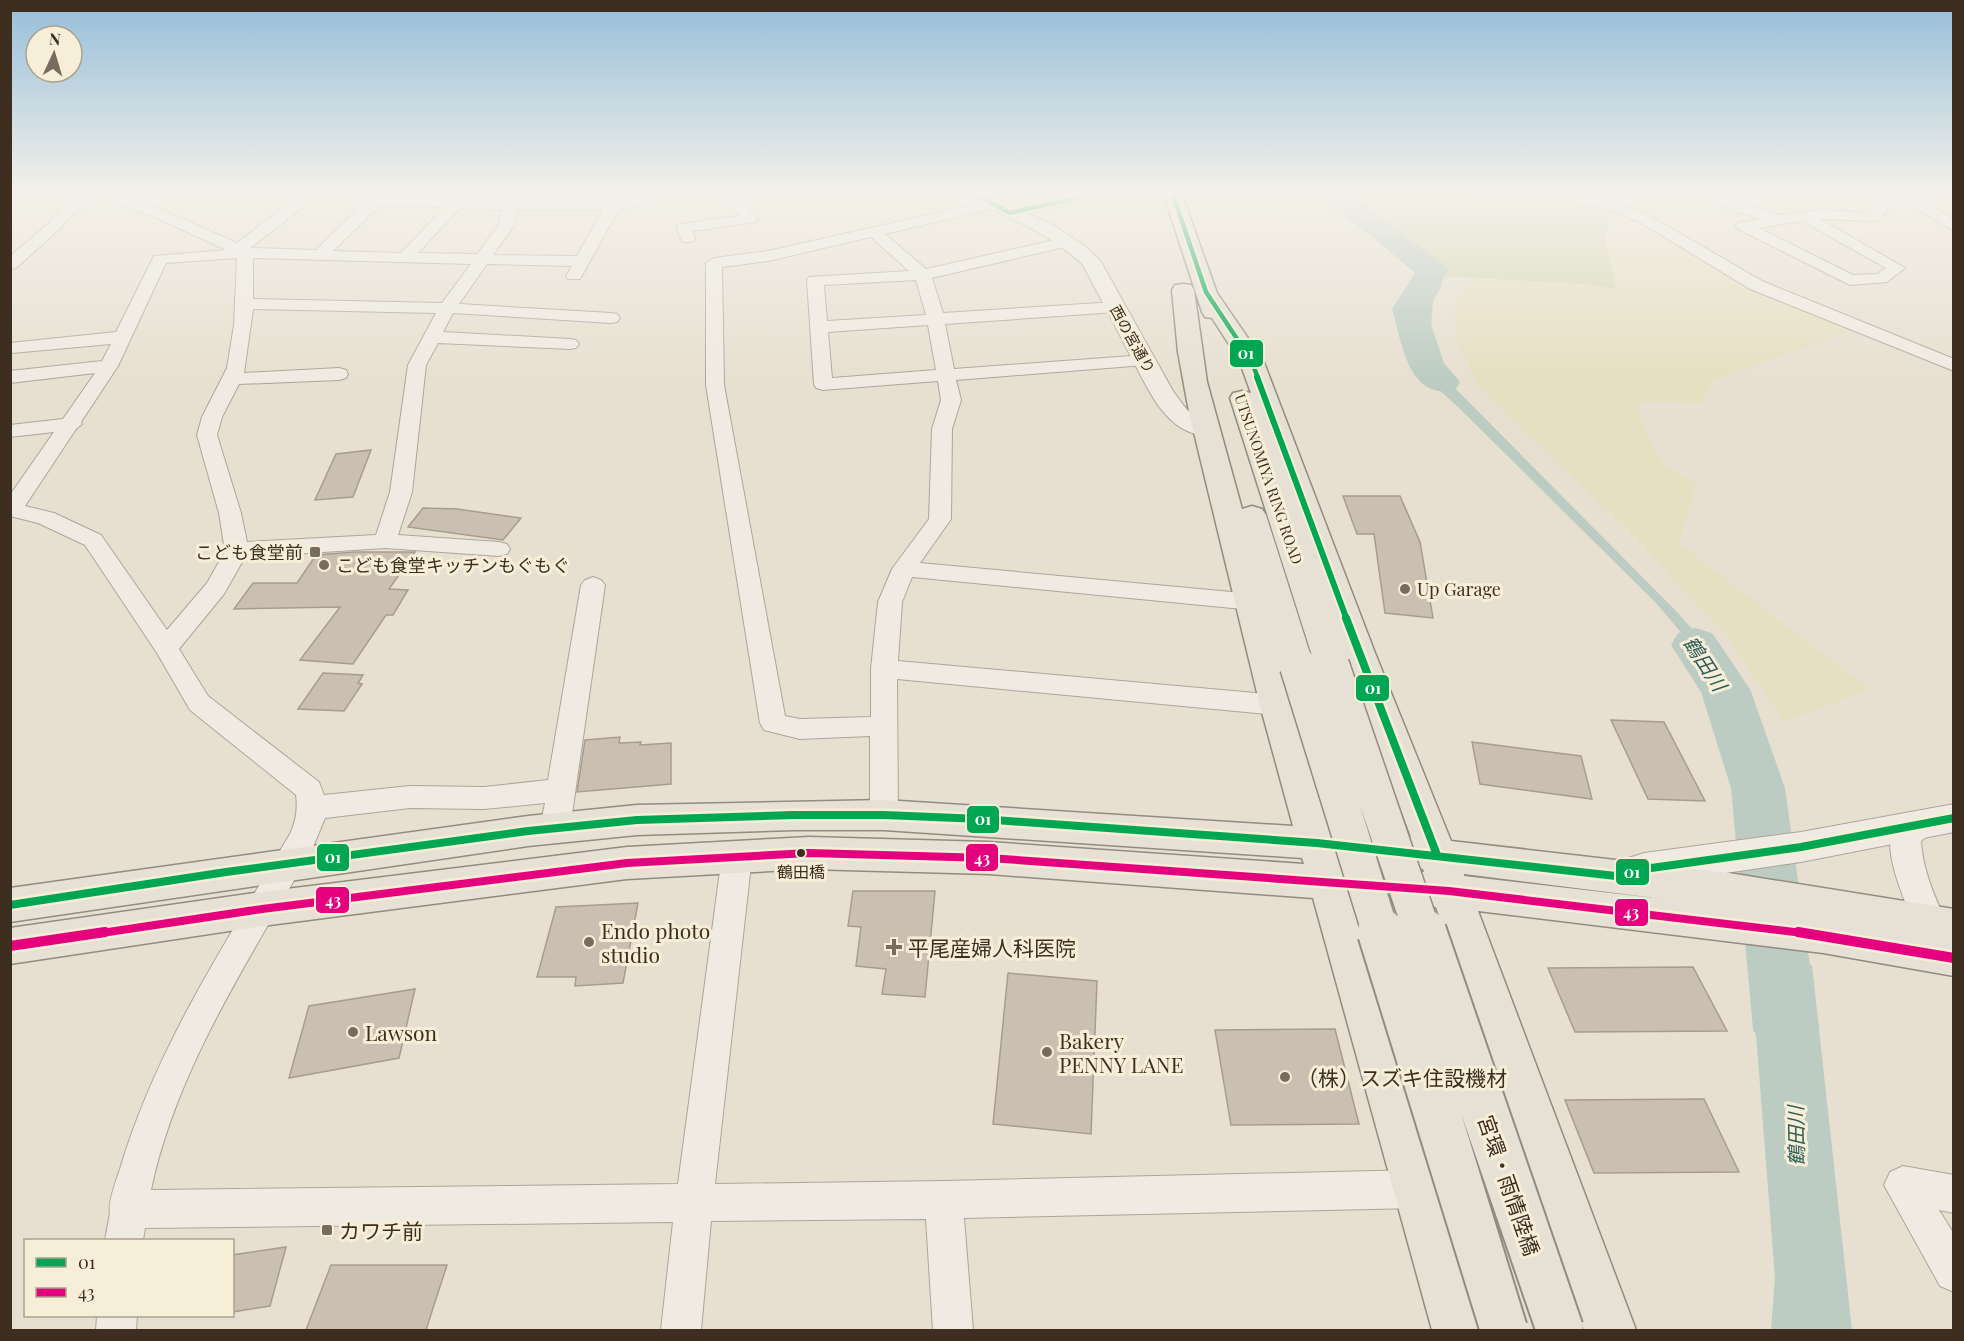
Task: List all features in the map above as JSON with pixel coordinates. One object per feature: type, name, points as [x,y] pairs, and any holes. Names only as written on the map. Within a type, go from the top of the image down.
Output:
[{"type":"main road","name":"UTSUNOMIYA RING ROAD","points":[[1180,255],[1195,291]]},
{"type":"main road","name":"UTSUNOMIYA RING ROAD","points":[[1187,255],[1195,291],[1315,665]]},
{"type":"main road","points":[[1195,291],[1185,333],[1205,429],[1253,602],[1277,705],[1458,1330]]},
{"type":"main road","points":[[1195,291],[1251,360],[1443,873],[1610,1330]]},
{"type":"main road","points":[[1315,665],[1504,1330]]},
{"type":"main road","name":"宮環・雨情陸橋","points":[[1315,665],[1560,1330]]},
{"type":"main road","points":[[10,905],[555,828],[637,820],[794,814],[884,814],[1443,873],[1730,890]]},
{"type":"main road","points":[[10,946],[262,909],[627,863],[809,853],[1322,862]]},
{"type":"main road","points":[[1443,873],[1617,876],[1730,890],[1820,920],[1945,941]]},
{"type":"street","points":[[10,265],[22,255]]},
{"type":"street","points":[[205,255],[160,259],[110,366],[11,515],[46,518],[93,540],[166,648],[199,703],[309,790],[313,808],[311,822],[289,864],[206,1007],[171,1078],[137,1169],[126,1225],[694,1202],[944,1200],[1417,1189]]},
{"type":"street","points":[[166,648],[216,586],[236,549],[231,518],[207,435],[208,422],[232,379],[246,304],[242,255]]},
{"type":"street","points":[[297,255],[582,261]]},
{"type":"street","points":[[405,258],[409,255]]},
{"type":"street","points":[[385,541],[401,492],[417,365],[447,308],[485,255]]},
{"type":"street","points":[[574,278],[586,255]]},
{"type":"street","points":[[775,255],[714,263],[715,385],[773,723],[800,729],[884,726]]},
{"type":"street","points":[[884,814],[884,669],[890,602],[904,569],[940,519],[942,429],[951,400],[935,320],[923,275],[900,255]]},
{"type":"street","points":[[1013,255],[923,275],[815,280],[823,384],[1145,360]]},
{"type":"street","name":"西の宮通り","points":[[1084,255],[1091,262],[1162,392],[1178,414],[1188,422],[1205,429]]},
{"type":"street","points":[[1704,255],[1756,285],[1953,366]]},
{"type":"street","points":[[1800,255],[1850,280],[1881,279],[1897,268],[1873,255]]},
{"type":"street","points":[[246,304],[447,308],[611,318]]},
{"type":"street","points":[[819,327],[1116,307]]},
{"type":"street","points":[[12,348],[124,337]]},
{"type":"street","points":[[431,337],[570,344]]},
{"type":"street","points":[[10,377],[110,366]]},
{"type":"street","points":[[232,379],[339,374]]},
{"type":"street","points":[[10,431],[72,424]]},
{"type":"street","points":[[236,549],[385,541],[499,549]]},
{"type":"street","points":[[904,569],[1253,602]]},
{"type":"street","points":[[555,828],[559,790],[593,585]]},
{"type":"street","points":[[884,669],[1277,705]]},
{"type":"street","points":[[313,808],[410,797],[484,798],[559,790]]},
{"type":"street","points":[[1730,890],[1802,847],[1937,822]]},
{"type":"street","points":[[1937,822],[1906,836],[1906,851],[1912,880],[1945,941]]},
{"type":"street","points":[[681,1330],[694,1202],[737,856]]},
{"type":"street","points":[[1953,1194],[1903,1185],[1953,1272]]},
{"type":"street","points":[[944,1200],[953,1330]]},
{"type":"shaded area","points":[[1609,255],[1706,255],[1857,329],[1714,380],[1702,403],[1637,402],[1645,433],[1666,467],[1696,484],[1680,544],[1870,690],[1784,722],[1729,639],[1641,544],[1479,386],[1458,345],[1453,308],[1476,278],[1584,284],[1615,289]]},
{"type":"green space","points":[[1424,255],[1609,255],[1616,289],[1584,284],[1439,276],[1434,262]]},
{"type":"water","points":[[1406,255],[1424,255],[1434,262],[1442,285],[1433,301],[1429,351],[1439,372],[1678,613],[1712,651],[1738,691],[1748,713],[1764,757],[1782,826],[1751,830],[1751,755],[1722,688],[1702,657],[1655,602],[1458,407],[1413,366],[1408,352],[1414,312],[1427,283],[1426,270]]},
{"type":"water","points":[[1750,958],[1812,965],[1852,1330],[1771,1330],[1775,1278]]},
{"type":"building","points":[[371,450],[353,497],[315,500],[336,454]]},
{"type":"building","points":[[1343,496],[1400,496],[1420,542],[1433,618],[1385,613],[1374,534],[1357,534]]},
{"type":"building","points":[[423,508],[457,509],[521,518],[503,540],[408,527]]},
{"type":"building","points":[[355,552],[415,552],[389,589],[408,590],[393,615],[386,615],[353,664],[300,660],[340,607],[234,609],[253,583],[297,583],[316,555]]},
{"type":"building","points":[[323,673],[363,675],[358,683],[362,684],[344,711],[298,709]]},
{"type":"building","points":[[1611,720],[1664,722],[1705,801],[1648,799]]},
{"type":"building","points":[[620,737],[619,743],[641,742],[640,745],[671,743],[671,784],[577,792],[585,740]]},
{"type":"building","points":[[1472,742],[1581,756],[1592,799],[1480,784]]},
{"type":"building","name":"平尾産婦人科医院","points":[[853,891],[935,891],[925,997],[882,994],[886,969],[856,966],[861,927],[848,926]]},
{"type":"building","name":"Endo photo studio","points":[[638,903],[623,983],[575,986],[576,977],[537,977],[556,907]]},
{"type":"building","points":[[1693,967],[1727,1031],[1575,1032],[1548,968]]},
{"type":"building","name":"Bakery PENNY LANE","points":[[1008,973],[1097,981],[1091,1134],[993,1124]]},
{"type":"building","name":"Lawson","points":[[415,989],[399,1058],[289,1078],[309,1006]]},
{"type":"building","name":"（株）スズキ住設機材","points":[[1335,1029],[1359,1124],[1231,1125],[1215,1030]]},
{"type":"building","points":[[1704,1099],[1739,1172],[1594,1173],[1565,1100]]},
{"type":"building","points":[[286,1247],[270,1306],[234,1312],[234,1255]]},
{"type":"building","points":[[331,1265],[447,1265],[426,1330],[306,1330]]},
{"type":"waterway","name":"鶴田川","points":[[1412,255],[1432,271],[1409,309],[1427,367],[1442,382]]},
{"type":"waterway","name":"鶴田川","points":[[1695,645],[1725,689],[1758,788],[1786,1029]]},
{"type":"transit line","name":"01","points":[[1193,255],[1206,292],[1251,360],[1359,653],[1437,855]]},
{"type":"transit line","name":"01","points":[[10,905],[226,872],[528,831],[637,820],[794,815],[884,815],[981,819],[1317,843],[1616,876],[1644,869],[1801,847],[1954,818]]},
{"type":"transit line","name":"43","points":[[10,946],[262,909],[627,863],[809,853],[989,858],[1449,891],[1823,935],[1954,958]]},
{"type":"place","name":"こども食堂前","points":[[315,552]]},
{"type":"place","name":"こども食堂キッチンもぐもぐ","points":[[324,565]]},
{"type":"place","name":"Up Garage","points":[[1405,589]]},
{"type":"place","name":"鶴田橋","points":[[801,853]]},
{"type":"place","name":"Endo photo studio","points":[[589,942]]},
{"type":"place","name":"平尾産婦人科医院","points":[[894,947]]},
{"type":"place","name":"Lawson","points":[[353,1032]]},
{"type":"place","name":"Bakery PENNY LANE","points":[[1047,1052]]},
{"type":"place","name":"（株）スズキ住設機材","points":[[1285,1077]]},
{"type":"place","name":"カワチ前","points":[[327,1230]]}]
